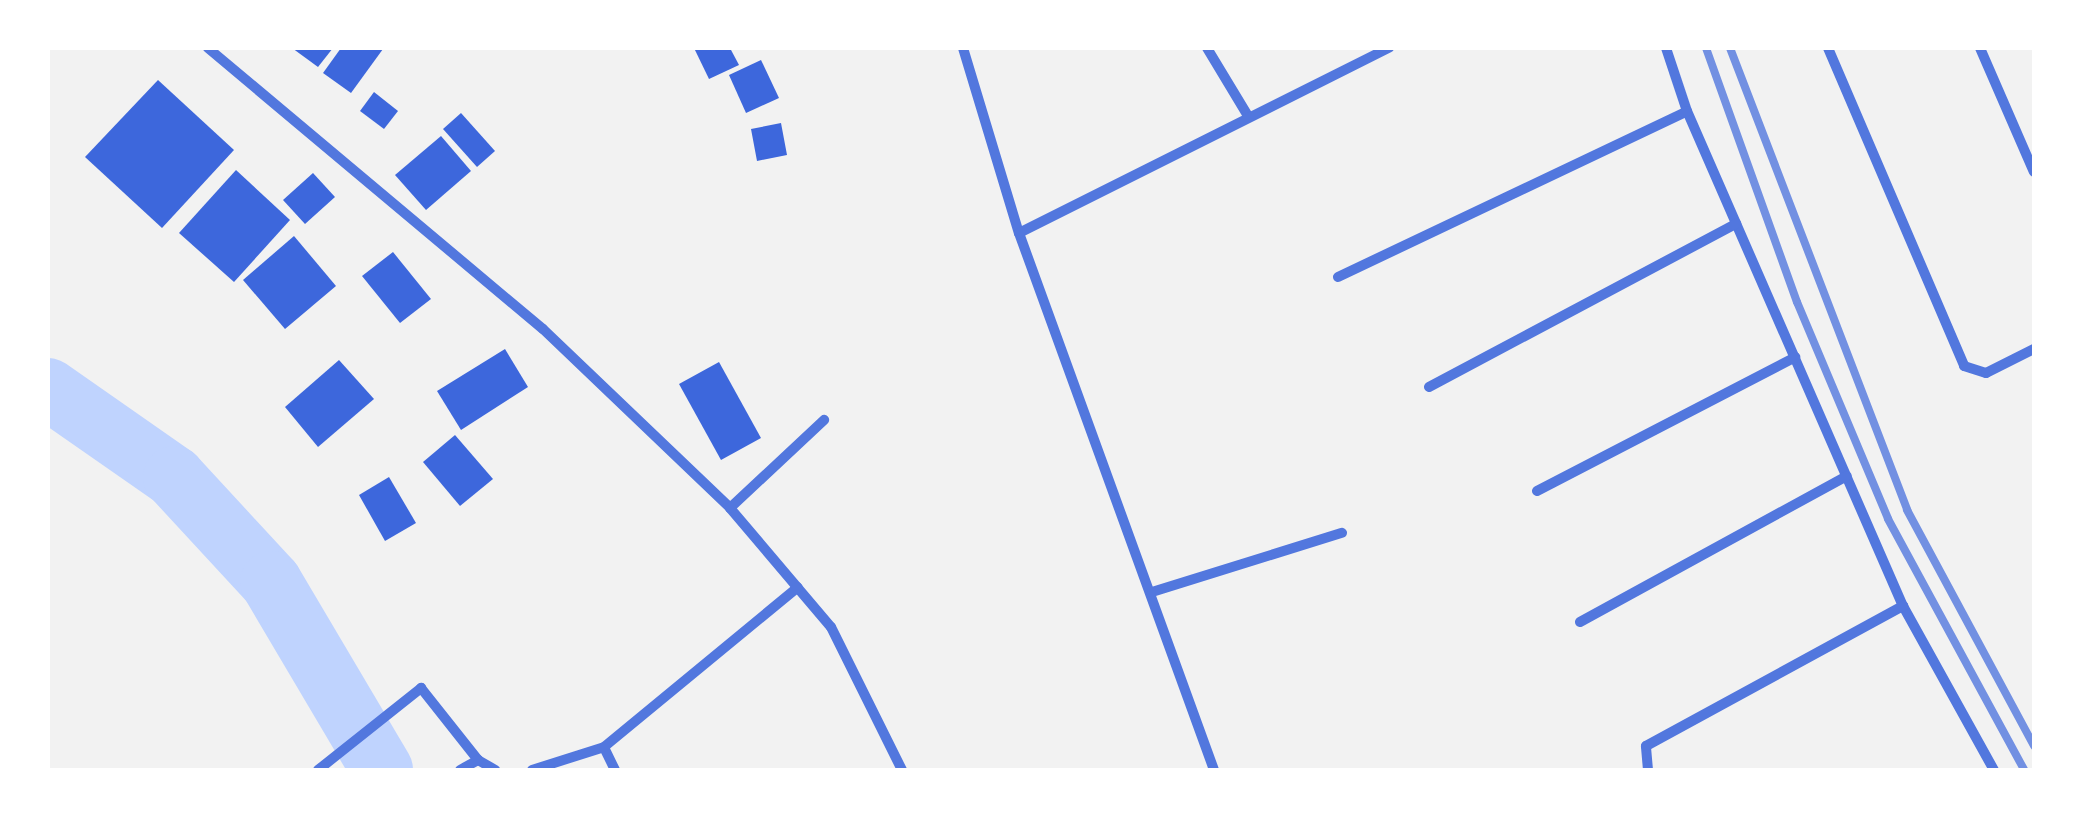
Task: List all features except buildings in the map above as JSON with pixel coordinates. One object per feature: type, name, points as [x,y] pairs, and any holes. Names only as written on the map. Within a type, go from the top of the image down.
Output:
[{"type":"street","points":[[208,48],[543,329],[730,508],[798,587],[860,675],[902,770]]},
{"type":"street","points":[[963,48],[1018,232],[1214,770]]},
{"type":"street","points":[[1207,48],[1248,116]]},
{"type":"street","points":[[1018,232],[1389,48]]},
{"type":"street","points":[[1666,48],[1686,111],[1903,606],[1994,770]]},
{"type":"street","points":[[1828,48],[1964,366],[1986,372],[2034,349]]},
{"type":"street","points":[[1980,48],[2034,172]]},
{"type":"street","points":[[1338,277],[1686,111]]},
{"type":"street","points":[[1429,387],[1736,224]]},
{"type":"street","points":[[1536,491],[1796,357]]},
{"type":"street","points":[[730,508],[824,420]]},
{"type":"street","points":[[1580,622],[1848,476]]},
{"type":"street","points":[[1152,592],[1342,533]]},
{"type":"street","points":[[532,770],[604,746],[798,587]]},
{"type":"street","points":[[1648,770],[1646,746],[1903,606]]},
{"type":"street","points":[[318,770],[421,688],[478,760],[496,770]]},
{"type":"street","points":[[604,746],[616,770]]},
{"type":"street","points":[[460,770],[478,760]]},
{"type":"waterway","points":[[48,389],[174,477],[271,582],[382,770]]},
{"type":"railway","points":[[1706,48],[1797,302],[1888,519],[2024,770]]},
{"type":"railway","points":[[1730,48],[1907,510],[2034,746]]}]
